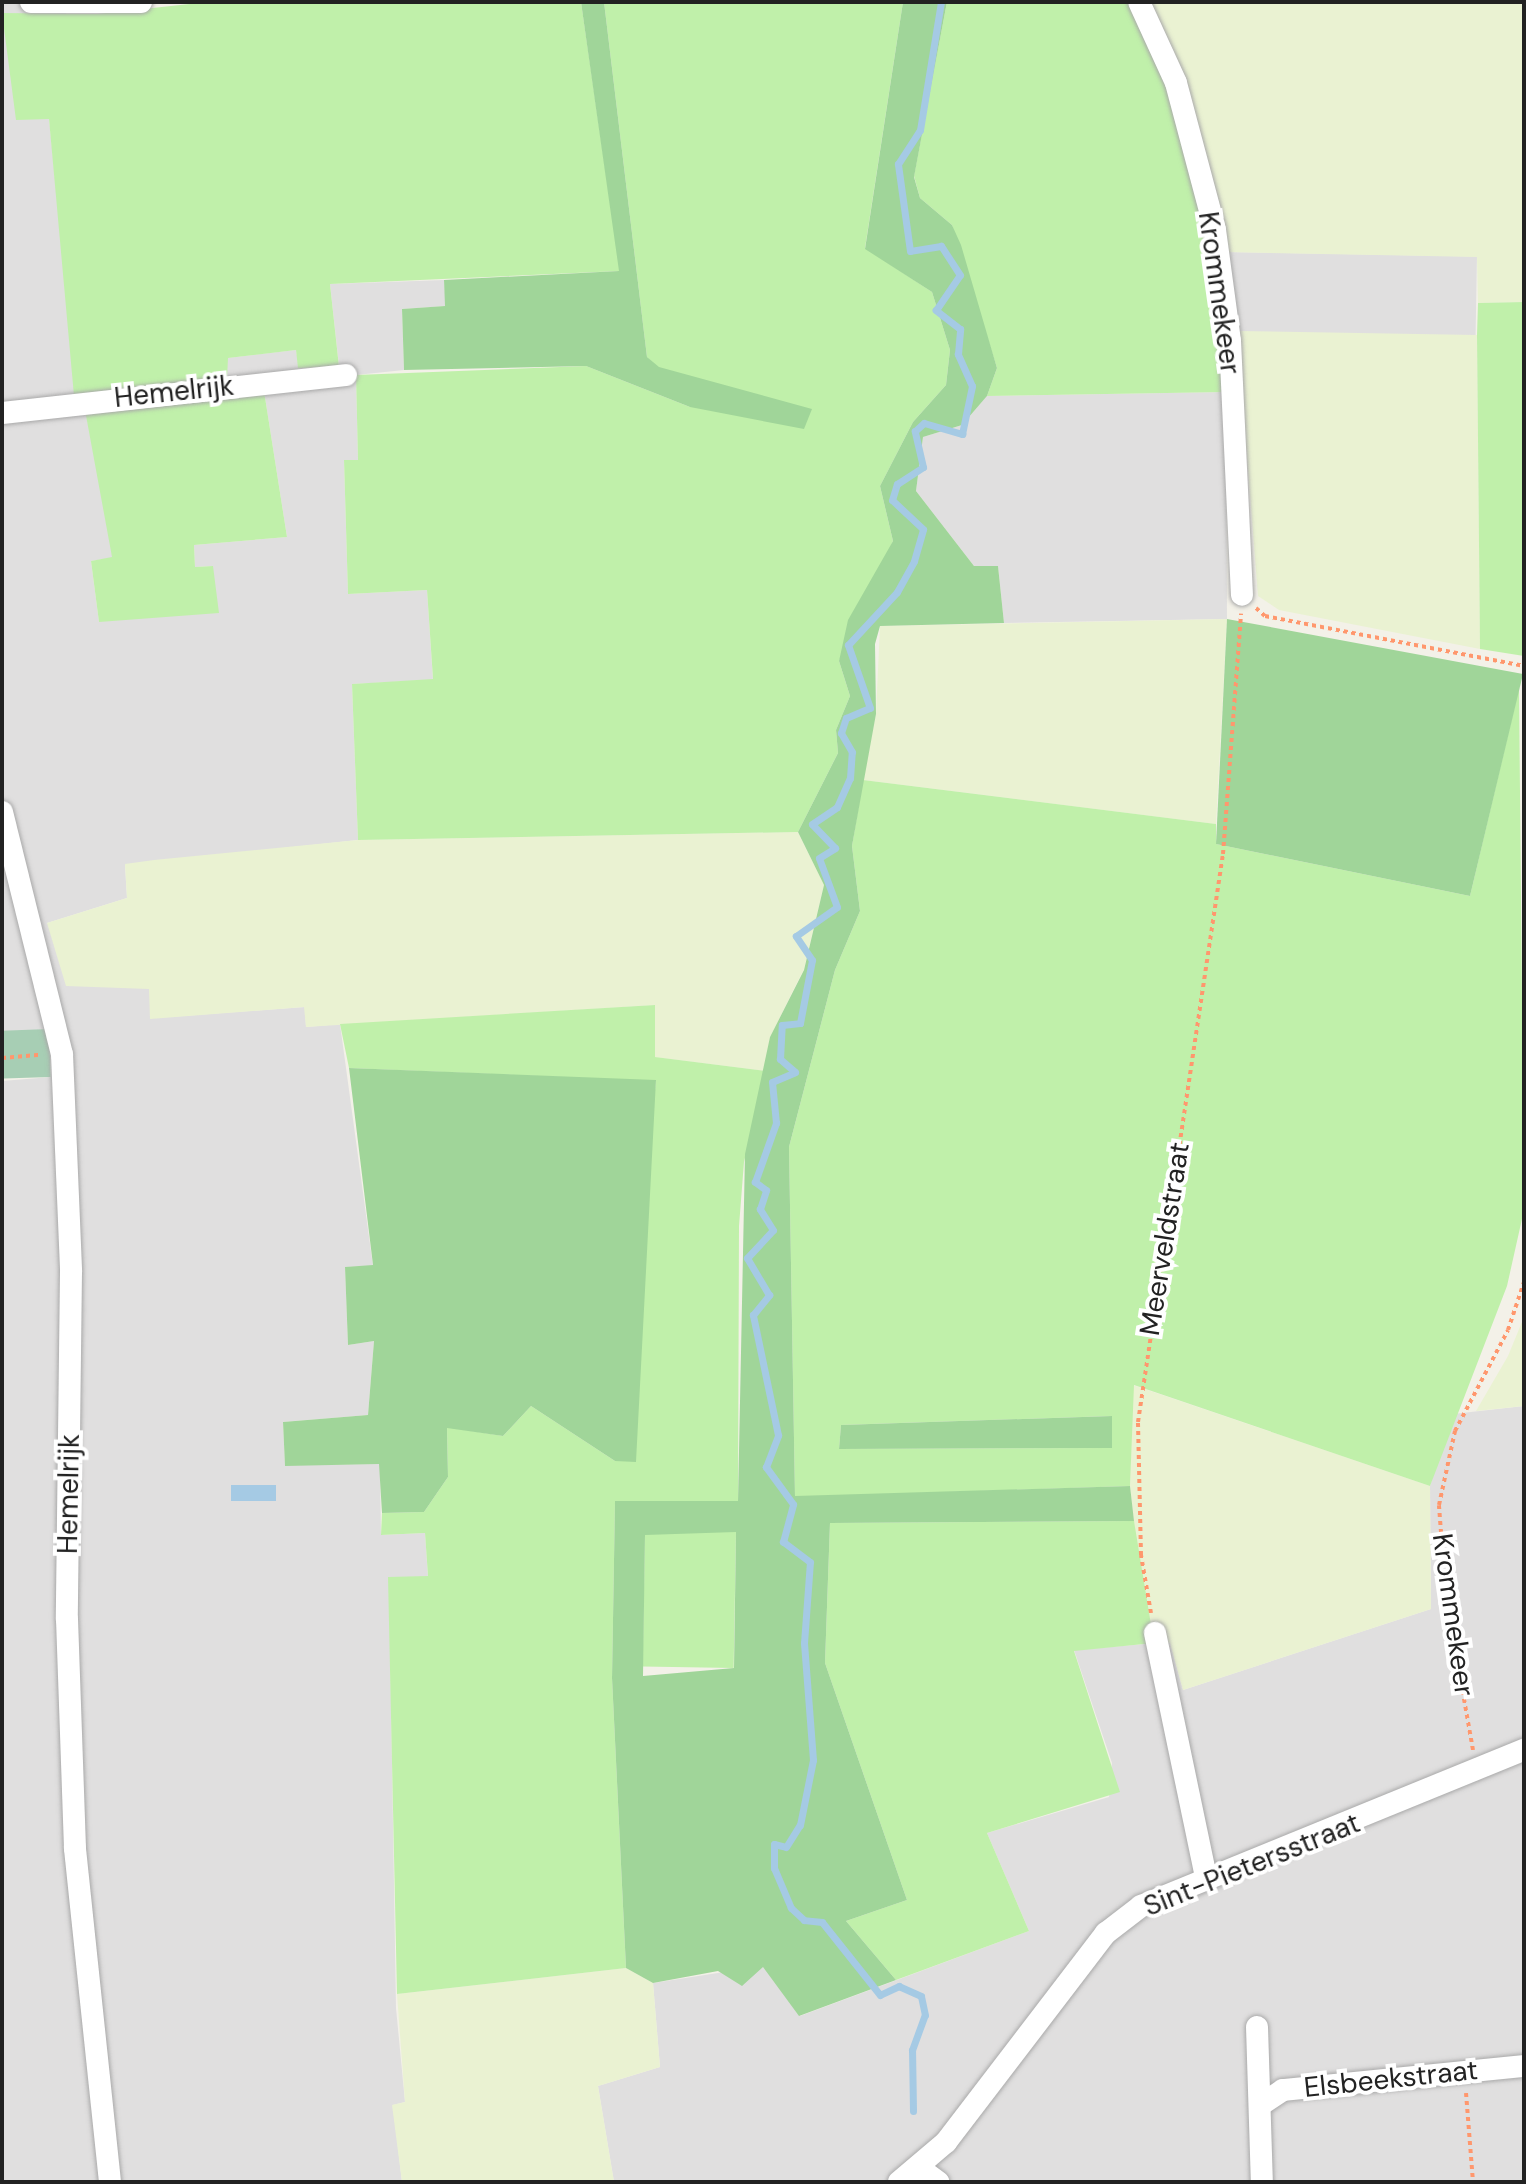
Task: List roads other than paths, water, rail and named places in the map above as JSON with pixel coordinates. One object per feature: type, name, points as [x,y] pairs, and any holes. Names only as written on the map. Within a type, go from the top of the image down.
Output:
[{"type":"street","points":[[31,2],[141,2]]},
{"type":"street","name":"Krommekeer","points":[[1139,2],[1176,83],[1215,230],[1230,341],[1242,595]]},
{"type":"street","name":"Hemelrijk","points":[[2,413],[346,375]]},
{"type":"street","name":"Hemelrijk","points":[[2,812],[62,1054],[71,1272],[67,1619],[75,1849],[110,2182]]},
{"type":"street","points":[[1155,1633],[1206,1878]]},
{"type":"street","name":"Sint-Pietersstraat","points":[[899,2182],[919,2168],[1106,1933],[1141,1906],[1477,1772],[1524,1750]]},
{"type":"street","points":[[1257,2027],[1262,2104],[1262,2182]]},
{"type":"street","name":"Elsbeekstraat","points":[[1262,2104],[1283,2090],[1524,2066]]},
{"type":"street","points":[[919,2168],[938,2182]]},
{"type":"water","points":[[231,1485],[276,1485],[276,1501],[231,1501]]},
{"type":"waterway","points":[[913,2111],[912,2050],[925,2015],[921,1996],[899,1986],[880,1995],[822,1922],[804,1920],[791,1908],[774,1868],[774,1844],[786,1847],[800,1825],[813,1760],[804,1643],[810,1562],[783,1542],[793,1504],[766,1467],[778,1435],[753,1315],[769,1295],[747,1258],[773,1230],[760,1209],[766,1190],[755,1182],[776,1123],[772,1082],[795,1072],[780,1059],[782,1025],[800,1023],[812,960],[796,936],[837,907],[819,858],[835,848],[812,824],[837,807],[850,778],[852,752],[841,733],[846,718],[870,708],[848,645],[897,592],[914,561],[923,529],[892,500],[897,484],[923,467],[915,431],[924,423],[962,434],[972,386],[958,354],[960,329],[936,310],[960,275],[941,246],[910,251],[898,164],[920,130],[941,2]]}]
